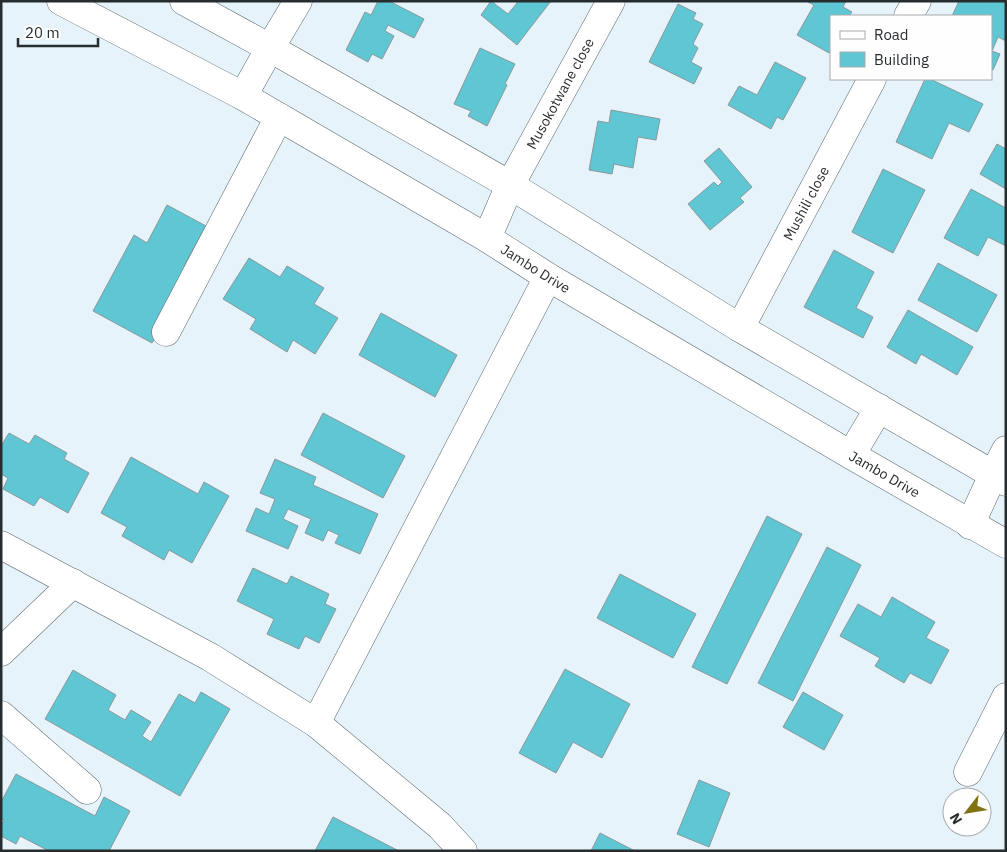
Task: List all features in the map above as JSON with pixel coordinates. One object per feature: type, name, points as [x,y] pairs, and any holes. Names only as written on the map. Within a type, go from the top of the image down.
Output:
[{"type":"street","name":"Jambo Drive","points":[[61,1],[279,117],[487,238],[548,278],[1006,544]]},
{"type":"street","points":[[184,1],[270,48],[510,186],[740,328],[999,478]]},
{"type":"street","points":[[242,96],[298,1]]},
{"type":"street","name":"Musokotwane close","points":[[487,238],[510,186],[611,1]]},
{"type":"street","points":[[909,15],[917,1]]},
{"type":"street","name":"Mushili close","points":[[740,328],[871,80]]},
{"type":"street","points":[[166,332],[279,117]]},
{"type":"street","points":[[316,723],[548,278]]},
{"type":"street","points":[[851,455],[880,408]]},
{"type":"street","points":[[970,524],[999,478],[1006,450]]},
{"type":"street","points":[[1,545],[210,657],[316,723],[440,826],[463,851]]},
{"type":"street","points":[[1,652],[73,583]]},
{"type":"street","points":[[968,772],[1006,697]]},
{"type":"street","points":[[1,714],[86,790]]},
{"type":"building","points":[[378,1],[389,1],[424,19],[414,38],[388,25],[385,31],[394,36],[382,59],[372,54],[368,62],[346,50],[365,12],[371,15]]},
{"type":"building","points":[[491,1],[508,14],[517,3],[516,1],[551,1],[517,45],[481,15]]},
{"type":"building","points":[[806,1],[846,1],[843,7],[852,12],[850,15],[830,15],[829,53],[797,35],[814,5]]},
{"type":"building","points":[[959,1],[1001,1],[1006,3],[1006,41],[998,37],[992,51],[992,15],[952,15]]},
{"type":"building","points":[[678,4],[696,13],[693,19],[703,24],[693,44],[698,48],[691,62],[702,68],[694,84],[649,62]]},
{"type":"building","points":[[480,48],[515,64],[487,126],[468,116],[471,111],[454,104]]},
{"type":"building","points":[[992,51],[1000,54],[992,70]]},
{"type":"building","points":[[775,62],[806,78],[783,120],[777,117],[771,129],[728,105],[739,86],[757,95]]},
{"type":"building","points":[[925,80],[932,80],[983,104],[969,132],[949,123],[932,159],[896,142]]},
{"type":"building","points":[[611,110],[660,119],[656,140],[638,137],[633,168],[614,164],[612,174],[589,170],[598,121],[609,123]]},
{"type":"building","points":[[997,144],[1006,149],[1006,189],[980,174]]},
{"type":"building","points":[[719,148],[752,187],[740,198],[744,202],[710,230],[688,204],[714,182],[718,186],[722,182],[704,161]]},
{"type":"building","points":[[883,169],[925,190],[893,253],[852,232]]},
{"type":"building","points":[[971,189],[1006,208],[1006,246],[988,237],[978,256],[944,238]]},
{"type":"building","points":[[167,205],[206,226],[184,266],[192,271],[152,343],[93,311],[134,235],[147,243]]},
{"type":"building","points":[[834,250],[874,272],[856,308],[873,317],[863,338],[804,307]]},
{"type":"building","points":[[249,258],[280,277],[287,266],[324,288],[314,304],[338,318],[315,354],[293,340],[287,352],[250,329],[256,319],[223,299]]},
{"type":"building","points":[[938,263],[997,295],[977,332],[918,300]]},
{"type":"building","points":[[908,310],[973,347],[957,375],[921,354],[916,364],[887,347]]},
{"type":"building","points":[[381,313],[457,355],[435,397],[359,355]]},
{"type":"building","points":[[323,413],[405,456],[383,498],[301,455]]},
{"type":"building","points":[[9,433],[29,444],[35,435],[67,453],[64,459],[89,473],[68,513],[40,497],[34,506],[3,489],[8,478],[1,474],[1,446]]},
{"type":"building","points":[[131,457],[198,494],[204,482],[229,496],[192,563],[169,550],[164,560],[122,536],[127,527],[101,513]]},
{"type":"building","points":[[275,459],[316,477],[313,485],[378,514],[360,554],[335,543],[339,535],[328,530],[323,541],[305,533],[311,519],[288,509],[283,519],[298,526],[288,549],[246,531],[256,508],[269,514],[275,499],[260,493]]},
{"type":"building","points":[[767,516],[802,534],[727,684],[692,667]]},
{"type":"building","points":[[827,547],[861,565],[793,701],[758,683]]},
{"type":"building","points":[[253,568],[287,584],[291,576],[329,594],[325,604],[336,609],[319,643],[305,636],[299,649],[267,634],[274,619],[237,601]]},
{"type":"building","points":[[620,574],[696,614],[673,658],[597,618]]},
{"type":"building","points":[[892,597],[935,622],[926,638],[949,650],[931,684],[910,673],[904,683],[875,666],[880,658],[840,636],[858,604],[881,617]]},
{"type":"building","points":[[565,669],[630,704],[602,758],[573,742],[556,773],[519,753]]},
{"type":"building","points":[[73,670],[116,695],[108,710],[125,720],[131,710],[151,722],[142,736],[151,742],[179,694],[195,703],[201,692],[230,709],[180,796],[45,719]]},
{"type":"building","points":[[803,692],[843,715],[824,750],[783,727]]},
{"type":"building","points":[[16,774],[95,816],[104,797],[130,811],[109,851],[49,851],[20,836],[16,844],[1,836],[1,825],[4,820],[1,819],[1,802]]},
{"type":"building","points":[[699,780],[730,793],[709,847],[677,834]]},
{"type":"building","points":[[333,817],[399,851],[315,851]]},
{"type":"building","points":[[600,833],[635,851],[591,851]]}]
